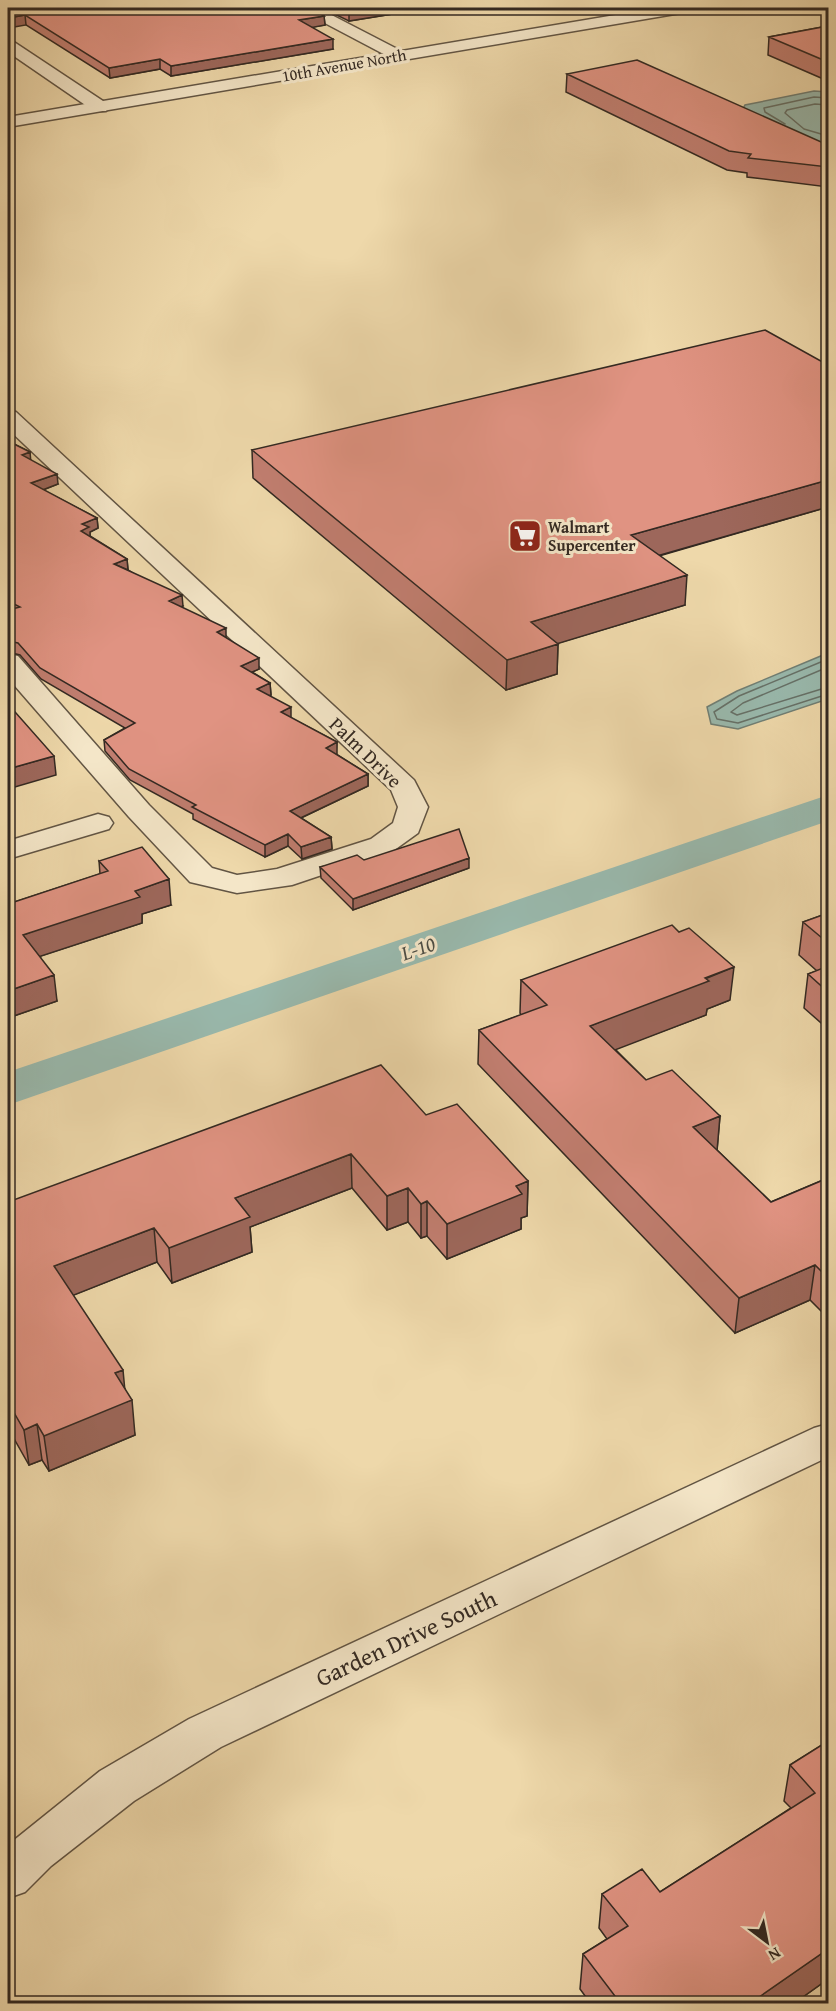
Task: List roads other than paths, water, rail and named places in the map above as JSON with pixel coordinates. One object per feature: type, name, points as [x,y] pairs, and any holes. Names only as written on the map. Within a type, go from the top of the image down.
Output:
[{"type":"street","points":[[307,8],[399,56]]},
{"type":"street","name":"10th Avenue North","points":[[8,122],[671,8]]},
{"type":"street","points":[[8,45],[99,107]]},
{"type":"street","name":"Palm Drive","points":[[8,417],[404,786],[413,807],[407,826],[382,845],[281,878],[237,884],[201,874],[140,811],[8,662]]},
{"type":"street","points":[[8,850],[98,823]]},
{"type":"street","name":"Garden Drive South","points":[[8,1876],[33,1851],[117,1786],[205,1733],[828,1439]]},
{"type":"water","points":[[814,91],[828,92],[828,150],[743,109],[745,105]]},
{"type":"water","points":[[828,653],[828,699],[738,729],[711,724],[707,707],[737,691]]},
{"type":"waterway","name":"L-10","points":[[8,1089],[828,807]]},
{"type":"place","name":"Walmart Supercenter","points":[[525,536]]}]
